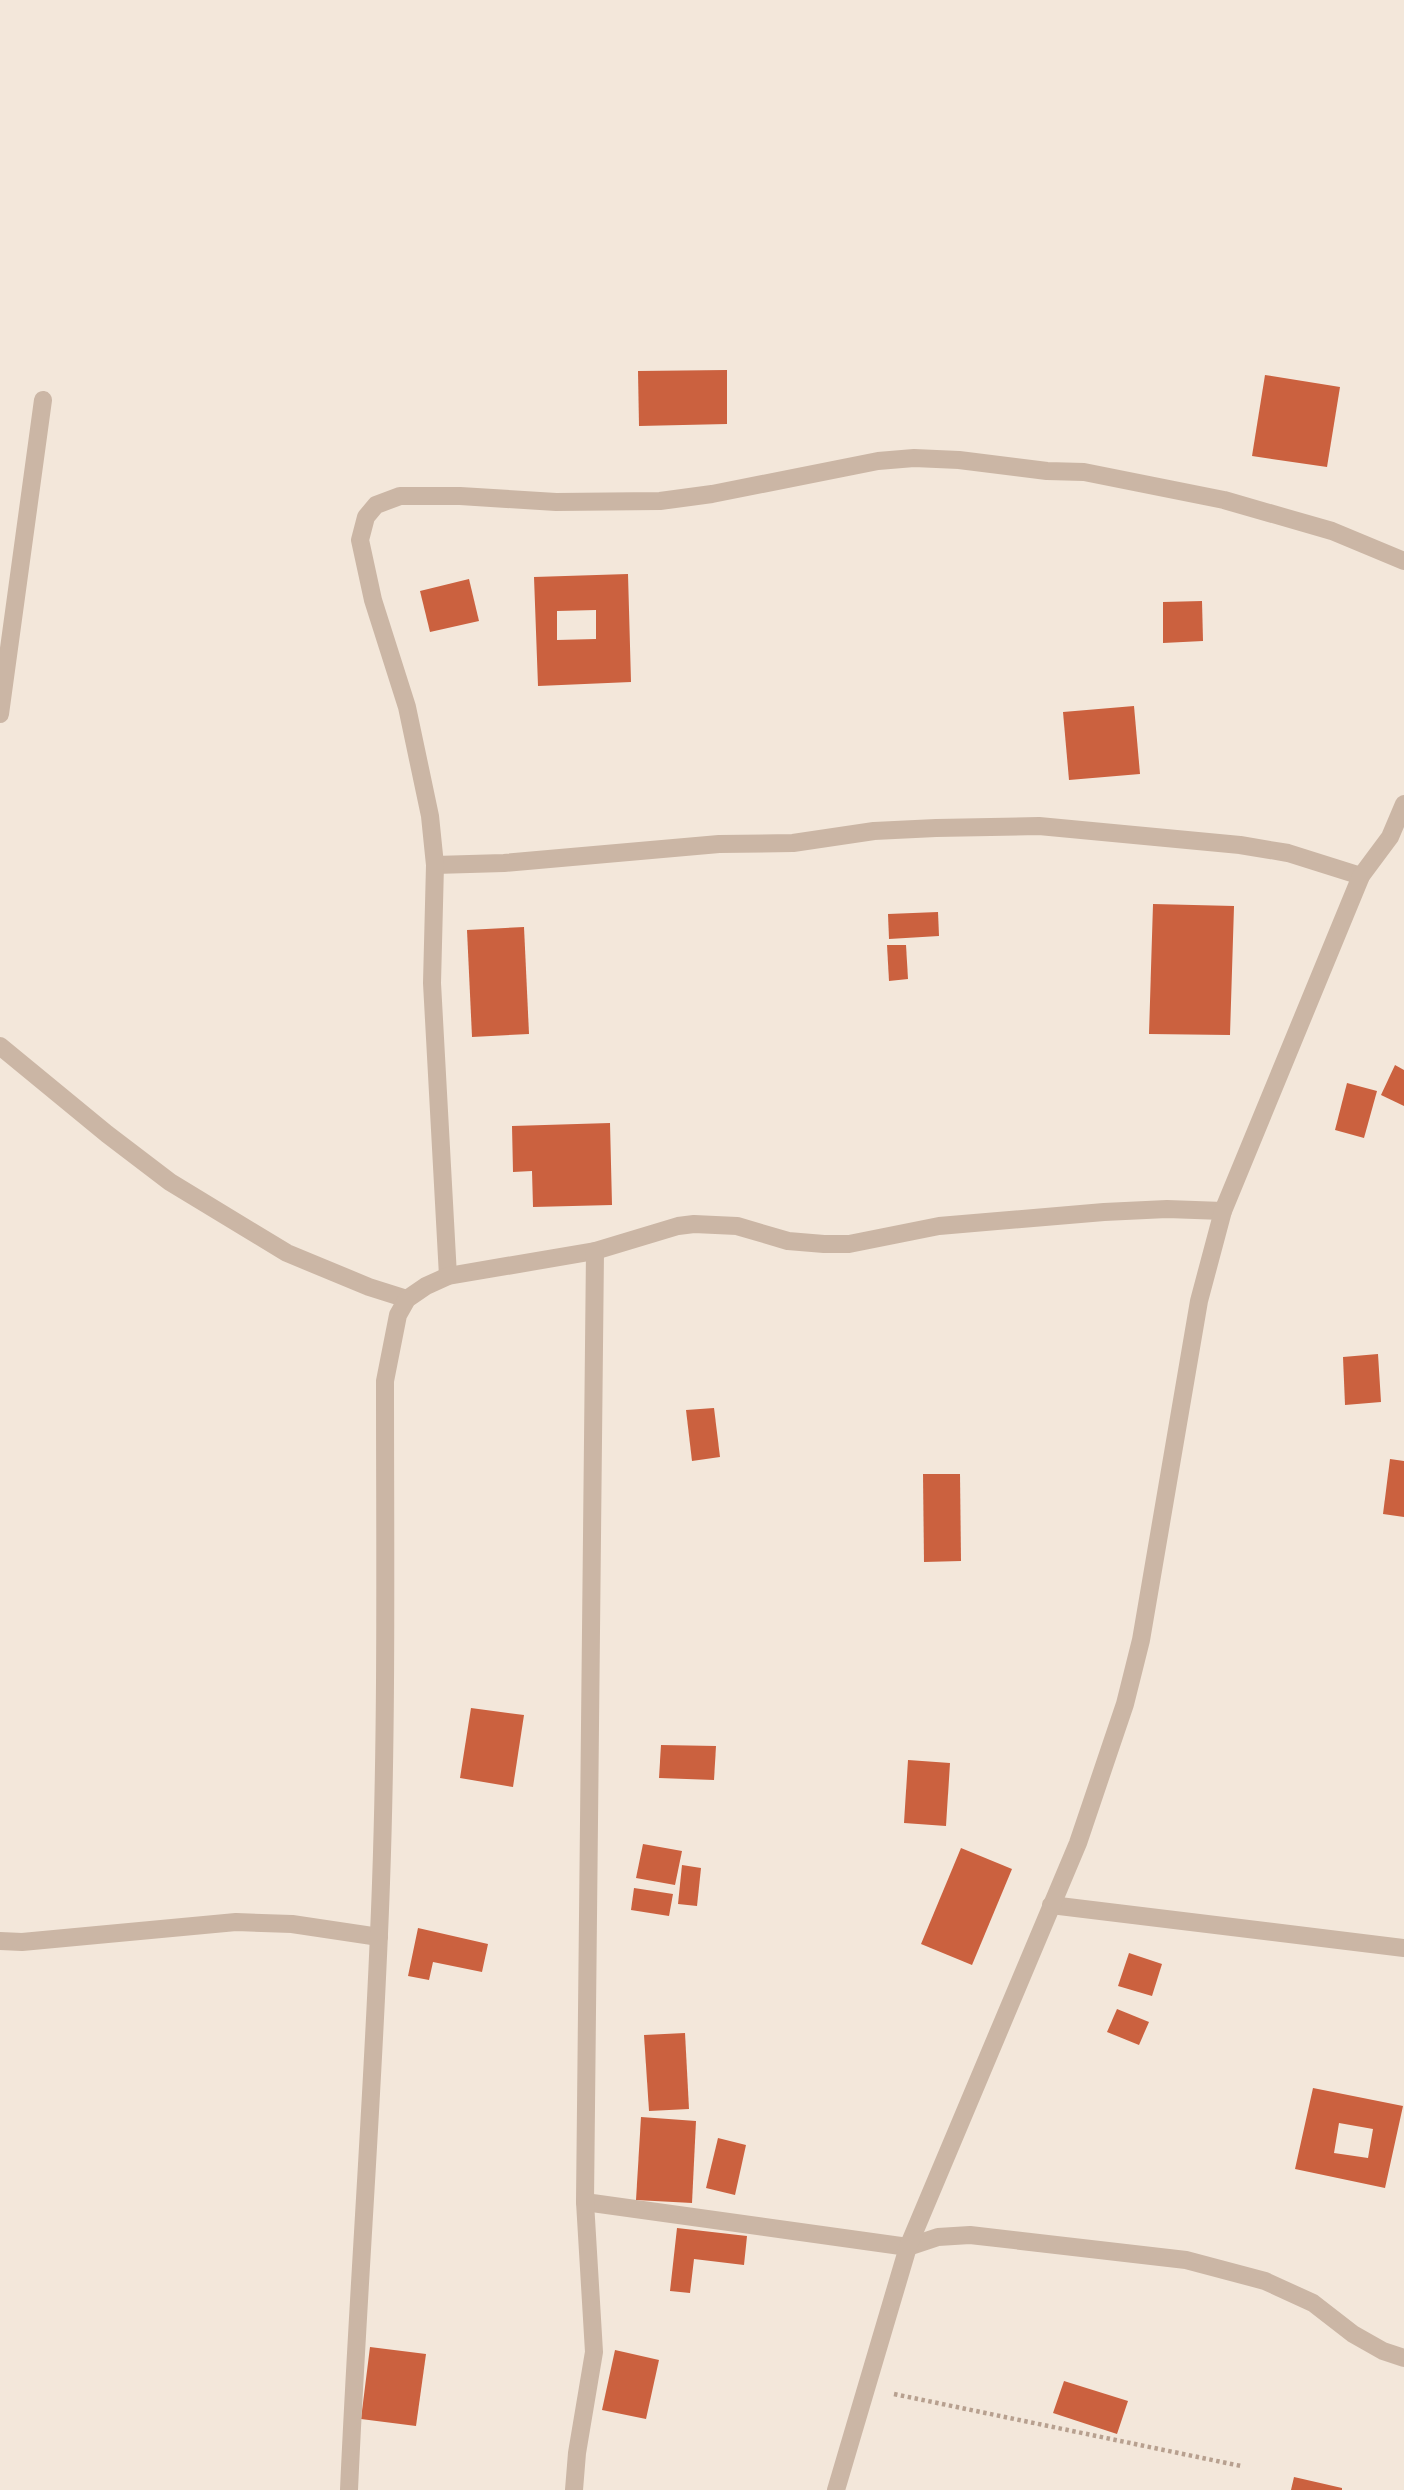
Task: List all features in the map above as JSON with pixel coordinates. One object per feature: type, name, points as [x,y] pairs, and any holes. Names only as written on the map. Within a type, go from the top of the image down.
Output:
[{"type":"street","points":[[0,714],[43,400]]},
{"type":"street","points":[[448,1276],[432,983],[436,865],[422,774],[407,707],[373,600],[360,540],[366,517],[376,505],[390,498],[460,496],[608,502],[660,500],[712,494],[878,461],[914,458],[959,460],[1047,471],[1084,472],[1224,500],[1332,531],[1404,561]]},
{"type":"street","points":[[836,2490],[908,2247],[1078,1843],[1125,1704],[1140,1640],[1199,1301],[1223,1210],[1361,876],[1390,837],[1403,814]]},
{"type":"street","points":[[436,865],[504,863],[719,845],[793,843],[874,831],[1039,826],[1240,845],[1288,853],[1361,876]]},
{"type":"street","points":[[0,1046],[107,1135],[170,1182],[287,1253],[369,1287],[407,1299]]},
{"type":"street","points":[[349,2490],[360,2273],[371,2126],[379,1937],[383,1782],[385,1381],[398,1315],[407,1299],[448,1276],[595,1251],[645,1235],[694,1224],[737,1226],[788,1241],[849,1244],[939,1226],[1076,1214],[1167,1209],[1223,1210]]},
{"type":"street","points":[[575,2490],[577,2453],[594,2351],[585,2202],[595,1251]]},
{"type":"street","points":[[1051,1905],[1404,1948]]},
{"type":"street","points":[[0,1941],[22,1942],[236,1922],[292,1924],[379,1937]]},
{"type":"street","points":[[585,2202],[908,2247],[938,2236],[970,2235],[1186,2260],[1265,2281],[1314,2303],[1353,2334],[1383,2351],[1404,2358]]},
{"type":"path","points":[[866,2388],[1241,2466]]},
{"type":"building","points":[[727,370],[727,424],[639,426],[638,371]]},
{"type":"building","points":[[1265,375],[1340,387],[1327,467],[1252,456]]},
{"type":"building","points":[[628,574],[631,682],[538,686],[534,577]],"holes":[[[596,610],[596,639],[557,640],[557,611]]]},
{"type":"building","points":[[469,579],[479,621],[430,632],[420,591]]},
{"type":"building","points":[[1202,601],[1203,641],[1163,643],[1163,602]]},
{"type":"building","points":[[1134,706],[1140,774],[1069,780],[1063,712]]},
{"type":"building","points":[[1153,904],[1234,906],[1230,1035],[1149,1034]]},
{"type":"building","points":[[938,912],[939,936],[889,939],[888,914]]},
{"type":"building","points":[[524,927],[529,1034],[472,1037],[467,930]]},
{"type":"building","points":[[887,945],[906,945],[908,979],[889,981]]},
{"type":"building","points":[[1395,1065],[1404,1070],[1404,1106],[1381,1095]]},
{"type":"building","points":[[1347,1083],[1377,1091],[1364,1138],[1335,1130]]},
{"type":"building","points":[[610,1123],[612,1205],[533,1207],[532,1171],[513,1172],[512,1126]]},
{"type":"building","points":[[1378,1354],[1381,1402],[1345,1405],[1343,1357]]},
{"type":"building","points":[[714,1408],[720,1457],[692,1461],[686,1410]]},
{"type":"building","points":[[1390,1459],[1404,1461],[1404,1517],[1383,1514]]},
{"type":"building","points":[[923,1474],[960,1474],[961,1561],[924,1562]]},
{"type":"building","points":[[471,1708],[524,1715],[513,1787],[460,1778]]},
{"type":"building","points":[[661,1745],[716,1746],[714,1780],[659,1778]]},
{"type":"building","points":[[908,1760],[950,1763],[946,1826],[904,1823]]},
{"type":"building","points":[[643,1844],[682,1851],[675,1885],[636,1878]]},
{"type":"building","points":[[961,1848],[1012,1869],[972,1965],[921,1944]]},
{"type":"building","points":[[682,1865],[701,1868],[697,1906],[678,1904]]},
{"type":"building","points":[[634,1888],[673,1894],[669,1916],[631,1910]]},
{"type":"building","points":[[418,1928],[488,1944],[482,1972],[433,1962],[429,1980],[408,1976]]},
{"type":"building","points":[[1129,1953],[1162,1964],[1152,1996],[1118,1986]]},
{"type":"building","points":[[1117,2009],[1149,2022],[1139,2045],[1107,2032]]},
{"type":"building","points":[[685,2033],[689,2109],[649,2111],[644,2035]]},
{"type":"building","points":[[1313,2088],[1403,2106],[1385,2188],[1295,2169]],"holes":[[[1339,2123],[1373,2129],[1368,2158],[1334,2153]]]},
{"type":"building","points":[[641,2117],[696,2121],[692,2203],[636,2200]]},
{"type":"building","points":[[718,2138],[746,2145],[735,2195],[706,2188]]},
{"type":"building","points":[[677,2228],[747,2236],[744,2265],[694,2259],[690,2293],[670,2291]]},
{"type":"building","points":[[370,2347],[426,2354],[416,2426],[361,2419]]},
{"type":"building","points":[[615,2350],[659,2360],[646,2419],[602,2410]]},
{"type":"building","points":[[1064,2381],[1128,2401],[1117,2434],[1053,2413]]},
{"type":"building","points":[[1294,2477],[1342,2488],[1342,2490],[1291,2490]]}]
